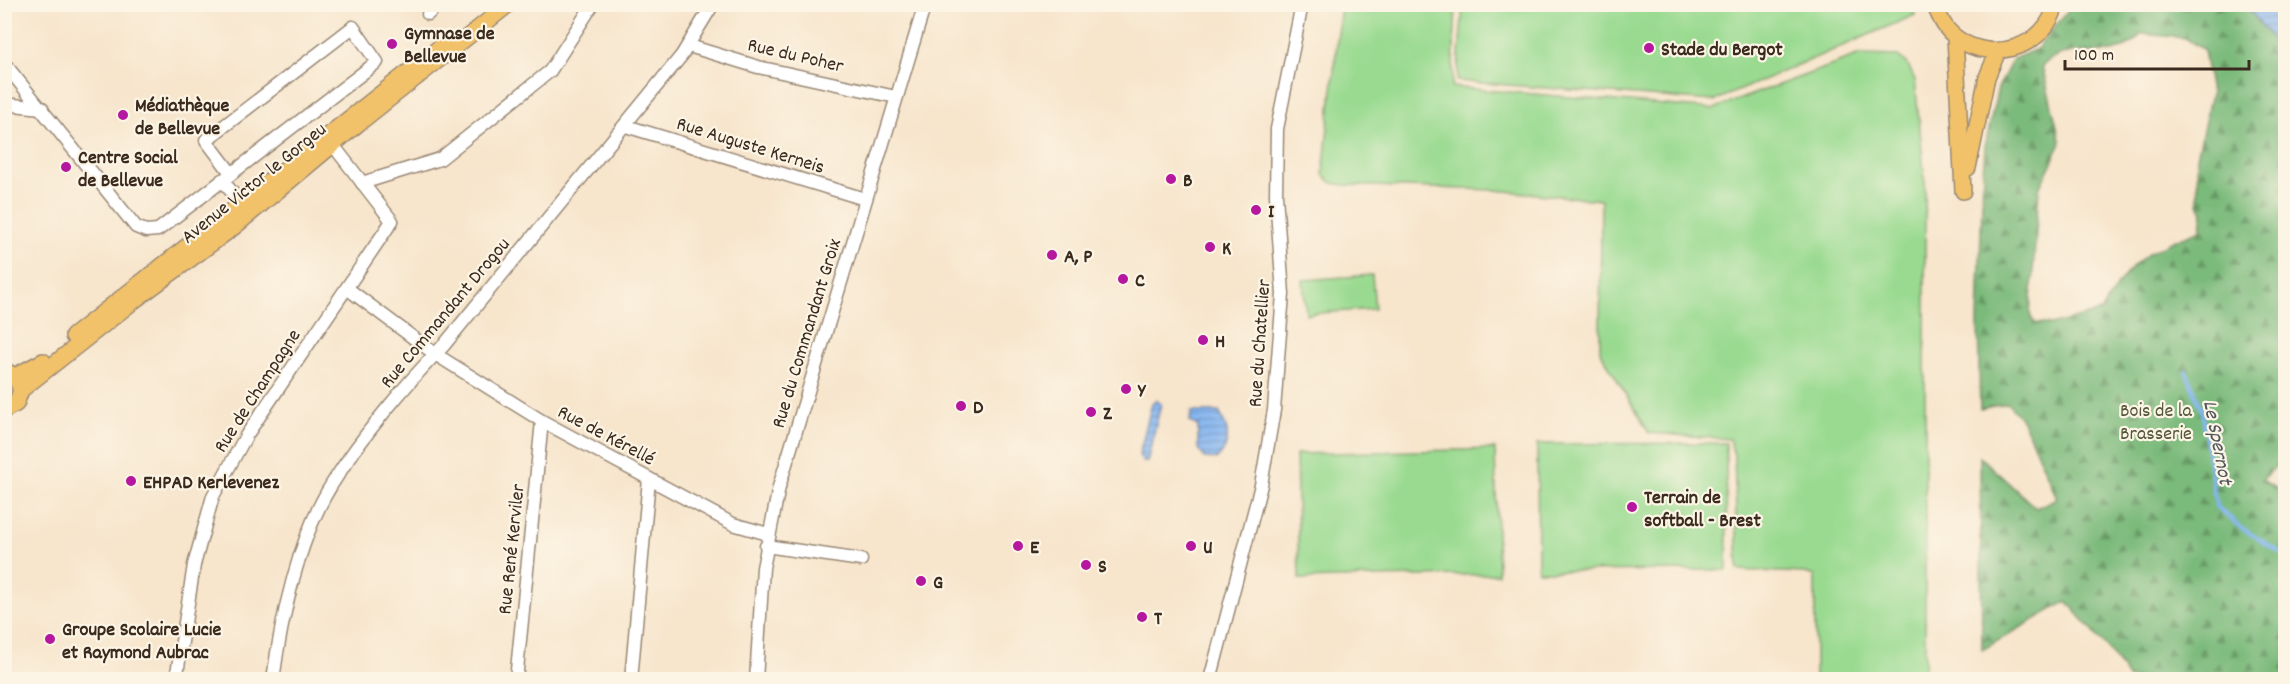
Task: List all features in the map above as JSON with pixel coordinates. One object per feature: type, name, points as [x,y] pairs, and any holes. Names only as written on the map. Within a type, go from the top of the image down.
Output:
[{"type":"main road","name":"Avenue Victor le Gorgeu","points":[[14,379],[41,363],[113,302],[495,4]]},
{"type":"main road","name":"Avenue Victor le Gorgeu","points":[[14,379],[135,300],[234,227],[509,4]]},
{"type":"main road","points":[[1934,4],[1942,23],[1955,38],[1983,50],[1998,51],[2016,48],[2033,39],[2046,26],[2057,6]]},
{"type":"main road","points":[[1955,38],[1963,191],[1987,77],[1998,51]]},
{"type":"main road","points":[[4,410],[16,404],[14,379]]},
{"type":"street","points":[[362,183],[440,159],[550,71],[593,4]]},
{"type":"street","name":"Rue Commandant Drogou","points":[[273,680],[290,593],[305,543],[332,484],[435,354],[626,126],[689,46],[713,4]]},
{"type":"street","name":"Rue du Commandant Groix","points":[[756,680],[767,540],[779,487],[925,4]]},
{"type":"street","name":"Rue du Chatellier","points":[[1210,680],[1261,485],[1274,410],[1283,294],[1283,263],[1275,195],[1277,129],[1302,4]]},
{"type":"street","points":[[5,63],[136,227],[146,231],[158,230],[227,177],[378,62],[354,27],[206,140],[227,177],[240,202]]},
{"type":"street","name":"Rue du Poher","points":[[689,46],[758,67],[896,96]]},
{"type":"street","points":[[4,104],[42,108]]},
{"type":"street","name":"Rue Auguste Kerneis","points":[[626,126],[865,199]]},
{"type":"street","name":"Rue de Champagne","points":[[176,680],[194,565],[213,496],[246,436],[348,289],[392,221],[333,145]]},
{"type":"street","name":"Rue de Kérellé","points":[[348,289],[435,354],[542,422],[733,524],[767,540],[861,560]]},
{"type":"street","name":"Rue René Kerviler","points":[[516,680],[542,422]]},
{"type":"street","points":[[631,680],[649,479]]},
{"type":"green space","name":"Bois de la Brasserie","points":[[2073,4],[2246,5],[2269,35],[2278,55],[2281,25],[2279,5],[2285,5],[2285,457],[2262,480],[2285,494],[2285,679],[2129,679],[2108,649],[2067,601],[1982,650],[1980,457],[2036,508],[2057,498],[2023,421],[2007,403],[1980,409],[1978,321],[1985,146],[1998,88],[2013,59],[2037,49]],"holes":[[[2142,34],[2185,38],[2204,50],[2211,94],[2197,157],[2198,203],[2203,212],[2201,230],[2167,244],[2142,259],[2121,280],[2102,311],[2051,325],[2035,323],[2030,314],[2039,189],[2061,143],[2042,66],[2062,54],[2112,51],[2123,48]]]},
{"type":"green space","points":[[1341,5],[1456,5],[1452,87],[1713,109],[1860,55],[1898,56],[1907,63],[1915,80],[1925,182],[1925,679],[1815,679],[1815,576],[1805,573],[1738,570],[1734,455],[1729,439],[1649,433],[1600,351],[1601,200],[1494,190],[1345,185],[1332,183],[1323,175]]},
{"type":"green space","name":"Stade du Bergot","points":[[1463,5],[1913,5],[1915,15],[1714,101],[1457,81]]},
{"type":"green space","points":[[1372,275],[1375,309],[1306,314],[1303,280]]},
{"type":"green space","name":"Terrain de softball - Brest","points":[[1726,443],[1727,570],[1538,571],[1537,444]]},
{"type":"green space","points":[[1495,449],[1498,574],[1299,579],[1296,454]]},
{"type":"water","points":[[2246,5],[2279,5],[2283,52],[2281,55],[2278,55],[2269,35]]},
{"type":"water","points":[[1156,400],[1161,404],[1147,462],[1143,462],[1139,455],[1152,403]]},
{"type":"water","points":[[1191,412],[1219,412],[1227,430],[1227,442],[1217,459],[1205,458],[1198,449],[1198,426],[1190,422]]},
{"type":"waterway","name":"Le Spernot","points":[[2186,371],[2202,410],[2216,506],[2241,528],[2286,556]]},
{"type":"place","name":"Gymnase de Bellevue","points":[[392,44]]},
{"type":"place","name":"Stade du Bergot","points":[[1649,48]]},
{"type":"place","name":"Médiathèque de Bellevue","points":[[123,115]]},
{"type":"place","name":"Centre Social de Bellevue","points":[[66,167]]},
{"type":"place","name":"B","points":[[1171,179]]},
{"type":"place","name":"I","points":[[1256,210]]},
{"type":"place","name":"K","points":[[1210,247]]},
{"type":"place","name":"A, P","points":[[1052,255]]},
{"type":"place","name":"C","points":[[1123,279]]},
{"type":"place","name":"H","points":[[1203,340]]},
{"type":"place","name":"Y","points":[[1126,389]]},
{"type":"place","name":"D","points":[[961,406]]},
{"type":"place","name":"Z","points":[[1091,412]]},
{"type":"place","name":"EHPAD Kerlevenez","points":[[131,481]]},
{"type":"place","name":"Terrain de softball - Brest","points":[[1632,507]]},
{"type":"place","name":"E","points":[[1018,546]]},
{"type":"place","name":"U","points":[[1191,546]]},
{"type":"place","name":"S","points":[[1086,565]]},
{"type":"place","name":"G","points":[[921,581]]},
{"type":"place","name":"T","points":[[1142,617]]},
{"type":"place","name":"Groupe Scolaire Lucie et Raymond Aubrac","points":[[50,639]]}]
